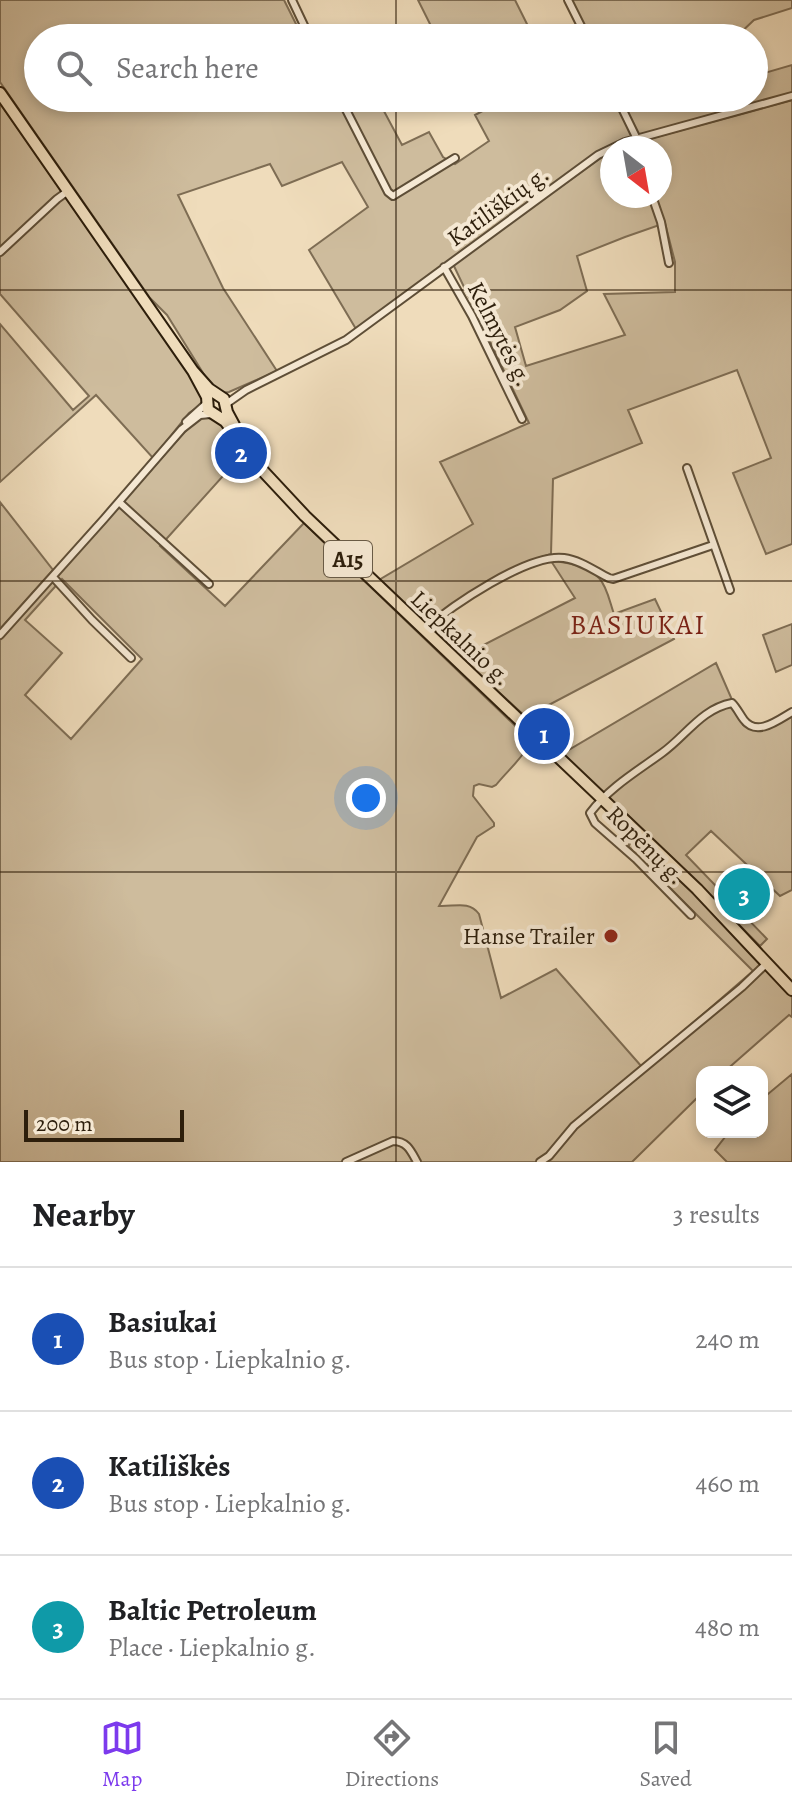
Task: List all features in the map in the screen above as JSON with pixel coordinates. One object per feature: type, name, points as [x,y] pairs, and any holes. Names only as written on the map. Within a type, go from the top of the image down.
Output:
[{"type":"highway","name":"A15","points":[[0,93],[68,191]]},
{"type":"highway","name":"Liepkalnio g.","points":[[68,191],[217,405],[225,421],[263,471],[328,540],[708,900],[792,990]]},
{"type":"street","points":[[292,0],[303,24]]},
{"type":"street","points":[[568,0],[580,24]]},
{"type":"street","name":"Katiliškių g.","points":[[768,103],[792,96]]},
{"type":"street","points":[[347,112],[388,192],[393,196],[455,158]]},
{"type":"street","points":[[624,112],[636,136]]},
{"type":"street","name":"Katiliškių g.","points":[[648,136],[734,112]]},
{"type":"street","name":"Katiliškių g.","points":[[0,635],[119,502],[188,419],[346,340],[600,154]]},
{"type":"street","points":[[0,252],[68,191]]},
{"type":"street","points":[[656,208],[669,263]]},
{"type":"street","name":"Kelmytės g.","points":[[444,267],[522,419]]},
{"type":"street","name":"Katiliškių g.","points":[[182,429],[217,405]]},
{"type":"street","points":[[687,468],[730,590]]},
{"type":"street","points":[[119,502],[209,584]]},
{"type":"street","points":[[424,630],[465,599],[547,558],[574,560],[613,579],[713,545]]},
{"type":"street","points":[[53,577],[131,658]]},
{"type":"street","points":[[601,798],[662,753],[710,712],[732,703],[745,722],[755,728],[792,712]]},
{"type":"street","name":"Ropėnų g.","points":[[601,798],[590,813],[595,823],[691,915]]},
{"type":"street","points":[[540,1162],[549,1156],[574,1126],[767,963]]},
{"type":"street","points":[[346,1162],[399,1141],[408,1146],[417,1162]]},
{"type":"shaded area","points":[[0,0],[284,0],[296,24],[24,24],[24,112],[384,112],[402,145],[429,132],[443,157],[455,164],[489,141],[475,115],[481,112],[724,112],[637,136],[600,136],[600,150],[356,329],[309,250],[368,207],[342,162],[282,186],[270,164],[178,195],[223,288],[277,371],[229,392],[221,393],[213,389],[167,315],[150,298],[0,82]]},
{"type":"shaded area","points":[[418,0],[515,0],[527,24],[430,24]]},
{"type":"shaded area","points":[[570,0],[792,0],[792,8],[750,24],[582,24]]},
{"type":"shaded area","points":[[792,65],[792,93],[768,100],[768,72]]},
{"type":"shaded area","points":[[792,100],[792,544],[766,554],[733,473],[771,458],[737,370],[628,410],[642,443],[553,479],[551,554],[504,574],[438,616],[423,622],[379,580],[473,524],[440,462],[529,423],[453,264],[600,159],[600,208],[672,208],[672,136],[660,136],[748,112],[768,112],[768,107]],"holes":[[[665,223],[675,262],[675,292],[604,294],[625,335],[526,366],[515,327],[560,310],[587,291],[577,256]]]},
{"type":"shaded area","points":[[0,103],[196,384],[203,401],[189,413],[153,458],[96,395],[0,482],[0,324],[73,410],[89,396],[0,294]]},
{"type":"shaded area","points":[[204,417],[219,422],[241,456],[160,546],[225,606],[304,523],[531,741],[496,785],[474,786],[473,796],[494,826],[477,837],[439,906],[471,907],[479,914],[501,998],[556,969],[642,1067],[753,971],[629,847],[635,841],[697,895],[792,997],[792,1017],[789,1015],[731,1066],[696,1066],[696,1099],[632,1162],[0,1162],[0,640],[191,425]],"holes":[[[62,579],[142,659],[71,739],[25,695],[62,653],[25,620]]]},
{"type":"shaded area","points":[[0,502],[53,570],[0,629]]},
{"type":"shaded area","points":[[551,561],[576,565],[599,578],[614,614],[655,599],[674,639],[526,717],[438,637],[435,629],[438,621],[472,651],[575,598]]},
{"type":"shaded area","points":[[792,624],[792,665],[776,672],[763,635]]},
{"type":"shaded area","points":[[716,663],[743,725],[761,729],[792,717],[792,890],[780,896],[711,831],[686,855],[767,939],[760,946],[562,754]]},
{"type":"shaded area","points":[[792,1074],[792,1162],[727,1162],[715,1150],[724,1138],[768,1138],[768,1094]]},
{"type":"place","name":"Katiliškės","points":[[241,453]]},
{"type":"place","name":"Basiukai","points":[[544,734]]},
{"type":"place","name":"Baltic Petroleum","points":[[744,894]]},
{"type":"place","name":"Hanse Trailer","points":[[611,936]]},
{"type":"district","name":"BASIUKAI","points":[[638,624]]}]
